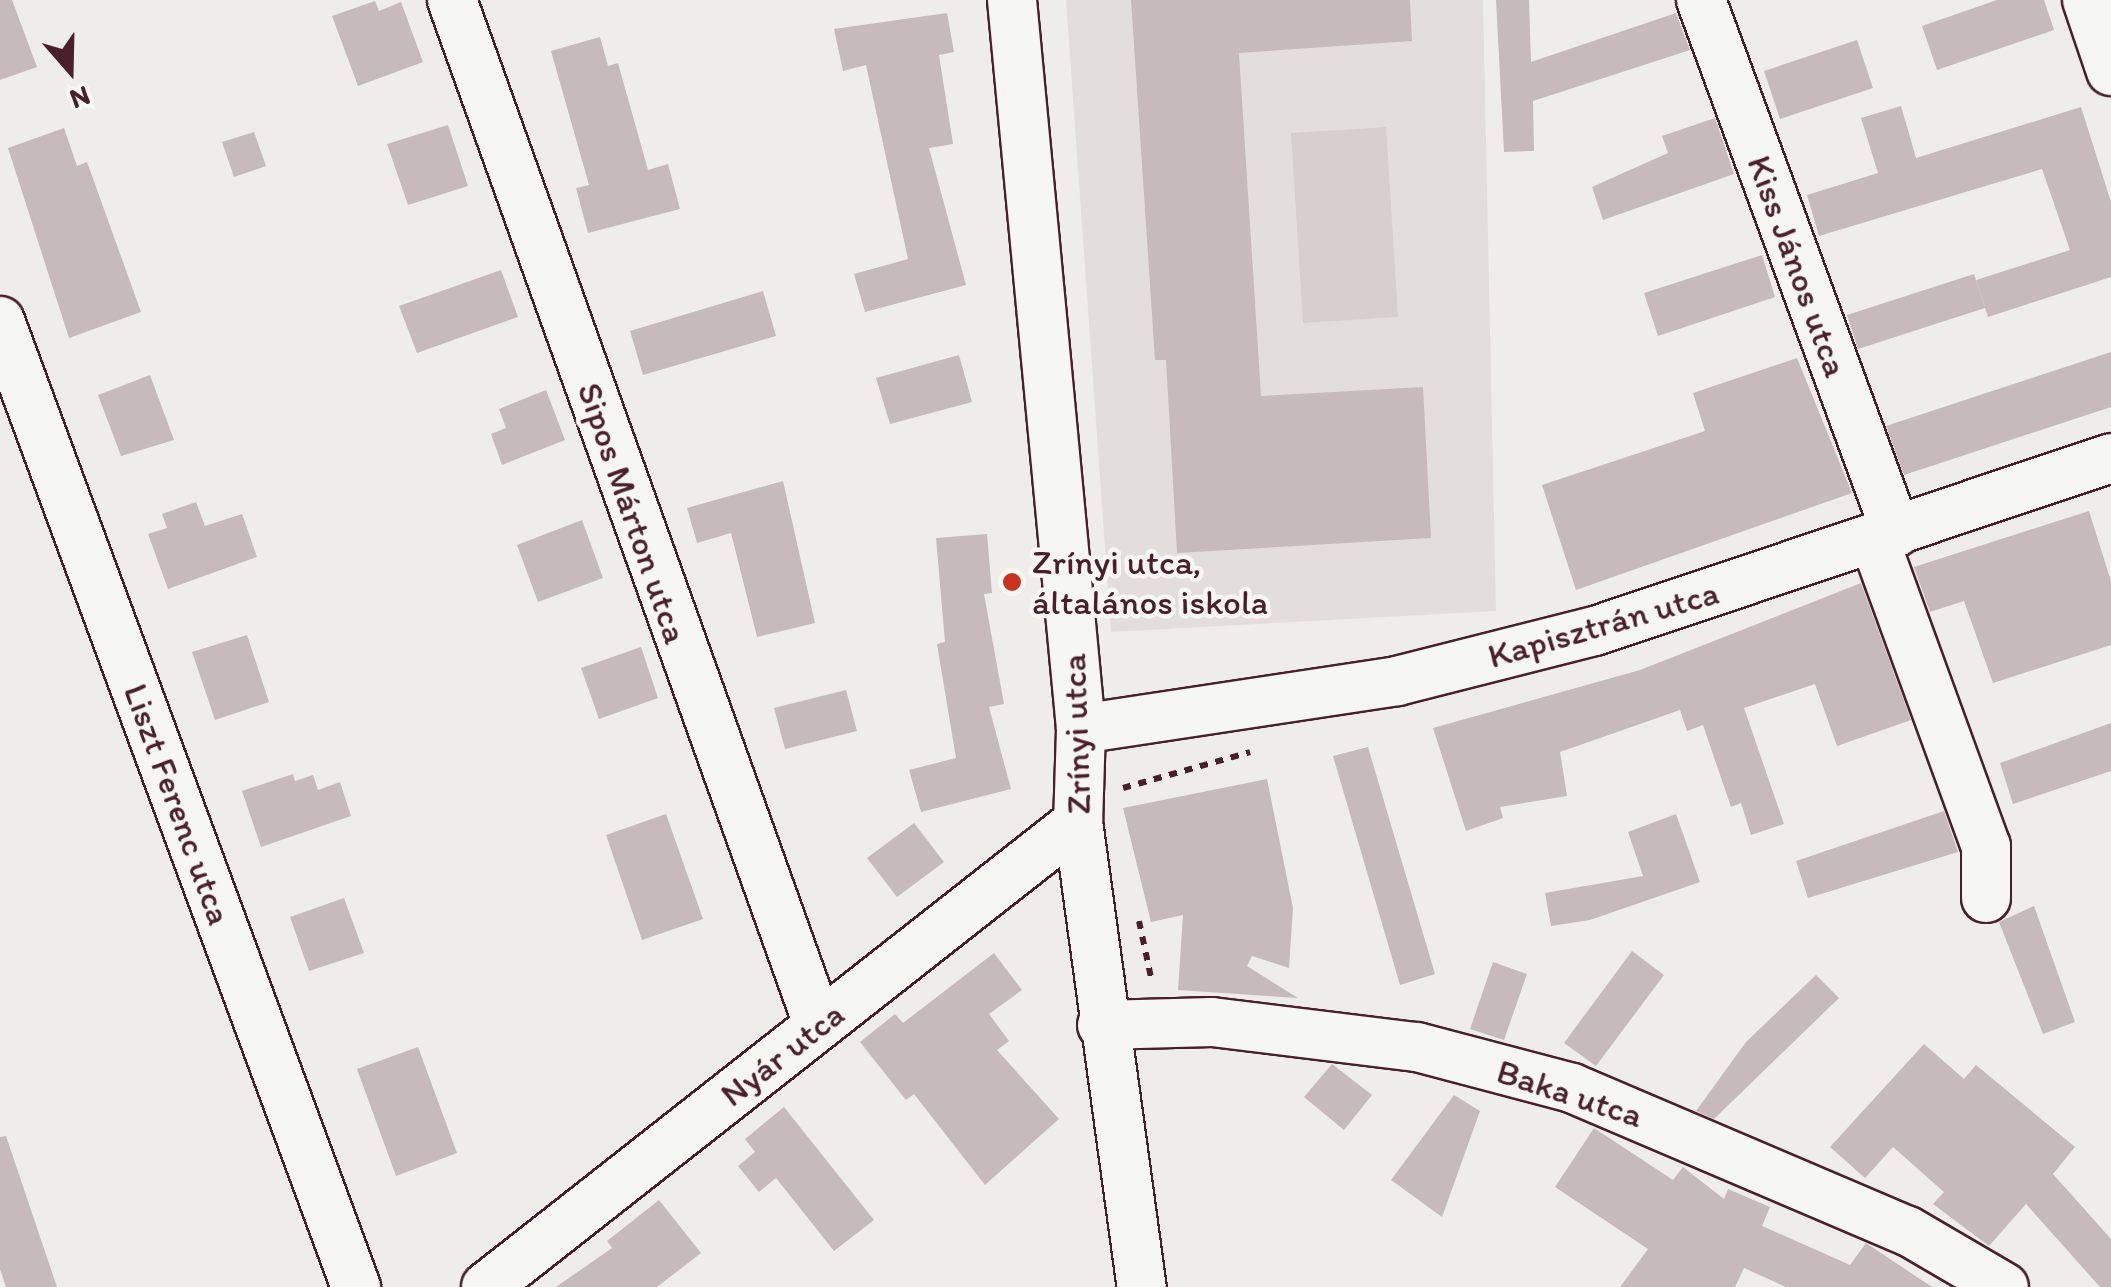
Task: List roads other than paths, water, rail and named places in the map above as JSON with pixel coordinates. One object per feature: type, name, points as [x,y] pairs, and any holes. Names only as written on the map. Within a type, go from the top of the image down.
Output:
[{"type":"street","name":"Sipos Márton utca","points":[[452,0],[818,1024]]},
{"type":"street","name":"Zrínyi utca","points":[[1012,0],[1080,728],[1078,822],[1102,1025],[1142,1287]]},
{"type":"street","name":"Kiss János utca","points":[[1700,0],[1885,536],[1986,846],[1986,898]]},
{"type":"street","points":[[2087,0],[2111,71]]},
{"type":"street","name":"Liszt Ferenc utca","points":[[0,320],[356,1287]]},
{"type":"street","name":"Kapisztrán utca","points":[[1080,728],[1397,681],[1594,632],[2111,458]]},
{"type":"street","name":"Nyár utca","points":[[486,1287],[1078,822]]},
{"type":"street","name":"Baka utca","points":[[1102,1025],[1212,1022],[1398,1045],[1572,1088],[1908,1231],[2004,1287]]},
{"type":"place","name":"Zrínyi utca, általános iskola","points":[[1012,582]]}]
